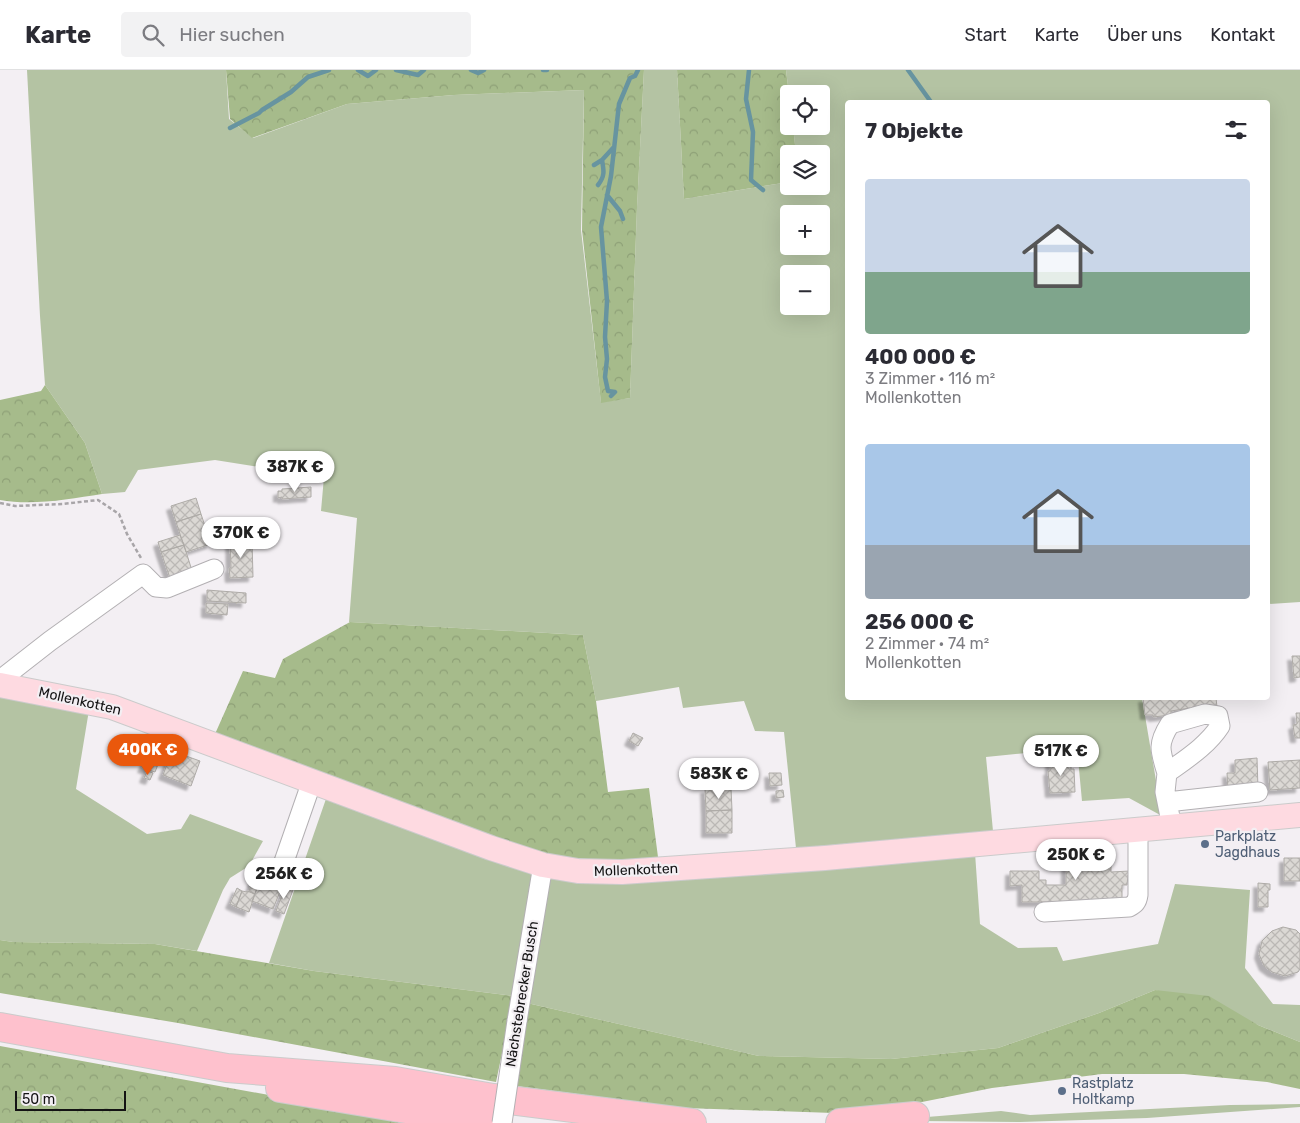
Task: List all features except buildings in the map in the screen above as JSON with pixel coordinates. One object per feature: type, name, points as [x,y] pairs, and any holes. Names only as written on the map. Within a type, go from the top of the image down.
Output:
[{"type":"highway","points":[[0,1027],[227,1068],[395,1081],[493,1098],[692,1123]]},
{"type":"highway","points":[[0,1041],[491,1123]]},
{"type":"highway","points":[[840,1123],[915,1116]]},
{"type":"main road","name":"Mollenkotten","points":[[0,685],[112,707],[491,848],[543,865],[578,871],[622,872],[825,858],[1300,815]]},
{"type":"street","points":[[0,680],[50,641],[143,574],[156,587],[167,588],[214,569]]},
{"type":"street","points":[[1167,773],[1165,792],[1172,827]]},
{"type":"street","points":[[279,876],[312,781]]},
{"type":"street","points":[[1167,802],[1258,792]]},
{"type":"street","points":[[1044,912],[1129,907],[1134,904],[1137,901],[1138,895],[1138,830]]},
{"type":"street","name":"Nächstebrecker Busch","points":[[502,1123],[543,865]]},
{"type":"path","points":[[0,503],[15,506],[98,500],[119,514],[127,534],[144,564],[143,574]]},
{"type":"green space","points":[[27,70],[226,70],[229,119],[253,138],[347,104],[454,95],[584,90],[581,230],[601,402],[630,398],[644,70],[677,70],[684,199],[780,183],[780,195],[830,195],[830,145],[795,145],[794,135],[830,135],[830,85],[788,85],[786,70],[1300,70],[1300,602],[1270,604],[1270,100],[845,100],[845,700],[1142,700],[1162,816],[1129,798],[1082,801],[1077,748],[986,757],[993,831],[796,848],[784,732],[755,731],[744,701],[683,708],[679,687],[596,701],[583,635],[349,622],[357,518],[321,511],[324,477],[215,460],[138,470],[125,492],[102,494],[85,443],[45,385]]},
{"type":"green space","points":[[226,70],[644,70],[630,398],[601,403],[582,230],[584,90],[454,95],[347,104],[252,138],[230,119]]},
{"type":"green space","points":[[677,70],[786,70],[788,85],[780,85],[780,135],[794,135],[795,145],[780,145],[780,183],[684,199]]},
{"type":"green space","points":[[45,385],[85,443],[102,494],[38,502],[0,500],[0,400],[41,391]]},
{"type":"green space","points":[[350,622],[583,635],[596,701],[608,792],[649,788],[658,857],[615,861],[547,856],[215,734],[243,671],[275,678],[283,659]]},
{"type":"green space","points":[[0,692],[89,710],[76,789],[147,834],[181,829],[190,814],[263,841],[249,866],[230,878],[197,951],[155,944],[13,942],[0,940]]},
{"type":"green space","points":[[327,796],[537,871],[514,996],[314,971],[269,963]]},
{"type":"green space","points":[[975,853],[980,924],[1018,948],[1057,947],[1063,961],[1158,944],[1175,884],[1250,890],[1245,968],[1273,1004],[1300,1005],[1300,1042],[1258,1025],[1155,990],[1099,1013],[998,1048],[891,1059],[759,1056],[527,1003],[549,876]]},
{"type":"green space","points":[[0,940],[13,942],[155,944],[314,971],[514,996],[496,1082],[178,1023],[0,993]]},
{"type":"green space","points":[[1155,990],[1209,996],[1258,1025],[1300,1042],[1300,1089],[1267,1082],[1184,1074],[1102,1074],[992,1088],[862,1114],[685,1108],[516,1086],[527,1003],[759,1056],[891,1059],[998,1048],[1099,1013]]},
{"type":"green space","points":[[0,1046],[422,1123],[0,1123]]},
{"type":"green space","points":[[1300,1104],[1300,1107],[1147,1118],[1020,1122],[920,1121],[927,1117],[1001,1111],[1030,1115],[1230,1105]]},
{"type":"waterway","points":[[230,128],[259,113],[291,92],[308,77],[329,70]]},
{"type":"waterway","points":[[358,70],[368,76],[376,70]]},
{"type":"waterway","points":[[396,70],[418,75],[424,70]]},
{"type":"waterway","points":[[471,70],[478,73],[484,70]]},
{"type":"waterway","points":[[611,396],[615,392],[608,391],[605,377],[607,359],[605,337],[607,301],[601,227],[611,176],[619,104],[630,78],[635,76],[638,70]]},
{"type":"waterway","points":[[749,70],[746,99],[753,132],[751,180],[763,190]]},
{"type":"waterway","points":[[908,70],[930,100]]},
{"type":"waterway","points":[[594,165],[602,160],[613,148]]},
{"type":"waterway","points":[[598,185],[603,173],[602,160]]},
{"type":"waterway","points":[[607,195],[620,211],[623,219]]},
{"type":"place","name":"Parkplatz Jagdhaus","points":[[1205,844]]},
{"type":"place","name":"Rastplatz Holtkamp","points":[[1062,1091]]}]
